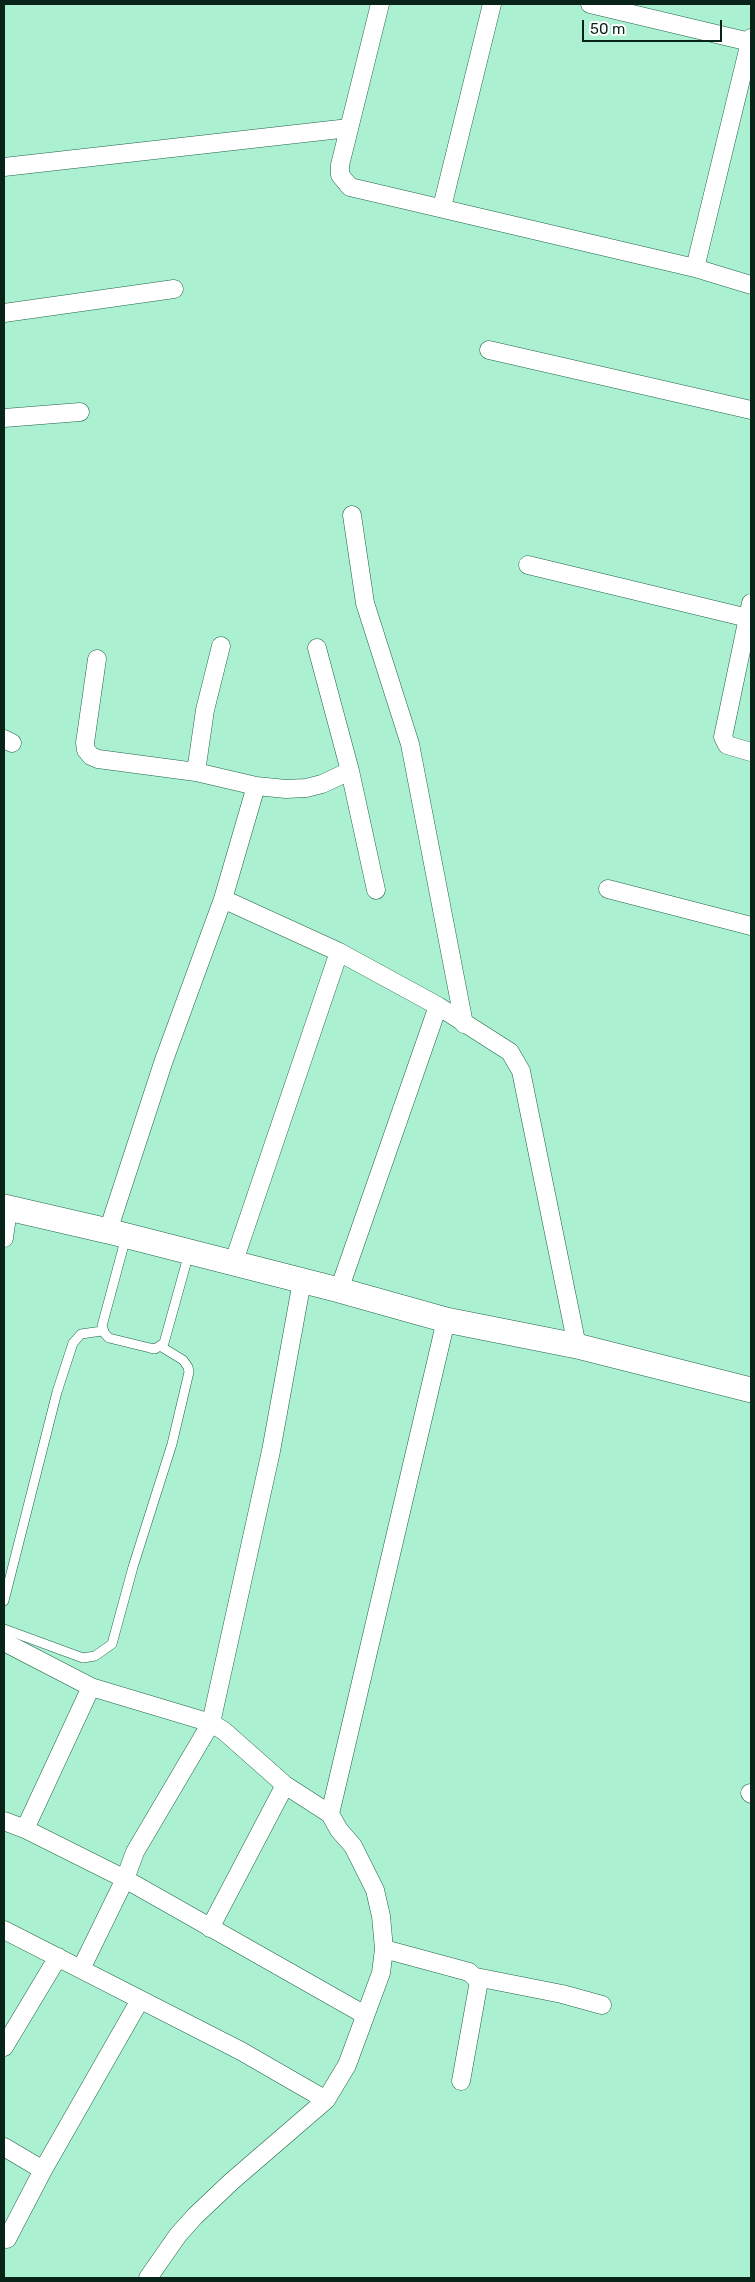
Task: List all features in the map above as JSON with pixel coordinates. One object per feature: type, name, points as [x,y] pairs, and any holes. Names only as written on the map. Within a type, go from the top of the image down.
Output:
[{"type":"main road","points":[[6,1208],[339,1290],[446,1320],[549,1342],[577,1346],[751,1390]]},
{"type":"street","points":[[380,4],[340,165],[340,175],[343,181],[350,187],[442,207],[695,268],[751,285]]},
{"type":"street","points":[[442,207],[492,4]]},
{"type":"street","points":[[590,4],[751,40],[695,268]]},
{"type":"street","points":[[4,167],[349,128]]},
{"type":"street","points":[[4,313],[174,288]]},
{"type":"street","points":[[489,350],[751,410]]},
{"type":"street","points":[[4,418],[80,412]]},
{"type":"street","points":[[352,515],[365,603],[410,744],[464,1024]]},
{"type":"street","points":[[528,565],[750,611],[723,737],[727,745],[751,752]]},
{"type":"street","points":[[196,772],[205,710],[220,646]]},
{"type":"street","points":[[317,648],[350,771],[376,890]]},
{"type":"street","points":[[98,659],[85,743],[88,753],[98,759],[196,772],[256,786],[306,788],[336,779],[350,771]]},
{"type":"street","points":[[117,1234],[164,1060],[223,899],[256,786]]},
{"type":"street","points":[[608,889],[751,926]]},
{"type":"street","points":[[223,899],[338,952],[438,1006],[510,1052],[521,1071],[577,1346]]},
{"type":"street","points":[[232,1264],[338,952]]},
{"type":"street","points":[[339,1290],[438,1006]]},
{"type":"street","points":[[4,1238],[6,1208]]},
{"type":"street","points":[[81,1969],[125,1880],[135,1852],[211,1723],[271,1451],[302,1281]]},
{"type":"street","points":[[330,1814],[446,1320]]},
{"type":"street","points":[[4,1642],[91,1687],[211,1723],[236,1739],[285,1785],[330,1814],[358,1855],[375,1890],[382,1916],[384,1949],[381,1973],[347,2065],[326,2100],[232,2181],[195,2216],[178,2235],[148,2278]]},
{"type":"street","points":[[25,1829],[91,1687]]},
{"type":"street","points":[[210,1928],[285,1785]]},
{"type":"street","points":[[4,1821],[25,1829],[125,1880],[365,2015]]},
{"type":"street","points":[[4,1930],[241,2051],[326,2100]]},
{"type":"street","points":[[384,1949],[469,1972],[476,1977],[602,2005]]},
{"type":"street","points":[[4,2047],[58,1957]]},
{"type":"street","points":[[461,2081],[479,1981],[476,1977]]},
{"type":"street","points":[[7,2239],[43,2170],[140,2000]]},
{"type":"street","points":[[4,2147],[43,2170]]},
{"type":"lane","points":[[4,1629],[83,1658],[96,1656],[112,1644],[133,1567],[172,1444],[189,1372],[188,1366],[183,1360],[160,1346],[150,1348],[109,1338],[102,1331],[117,1234]]},
{"type":"lane","points":[[160,1346],[166,1337],[189,1253]]},
{"type":"lane","points":[[4,1601],[57,1392],[73,1343],[82,1334],[102,1331]]}]
